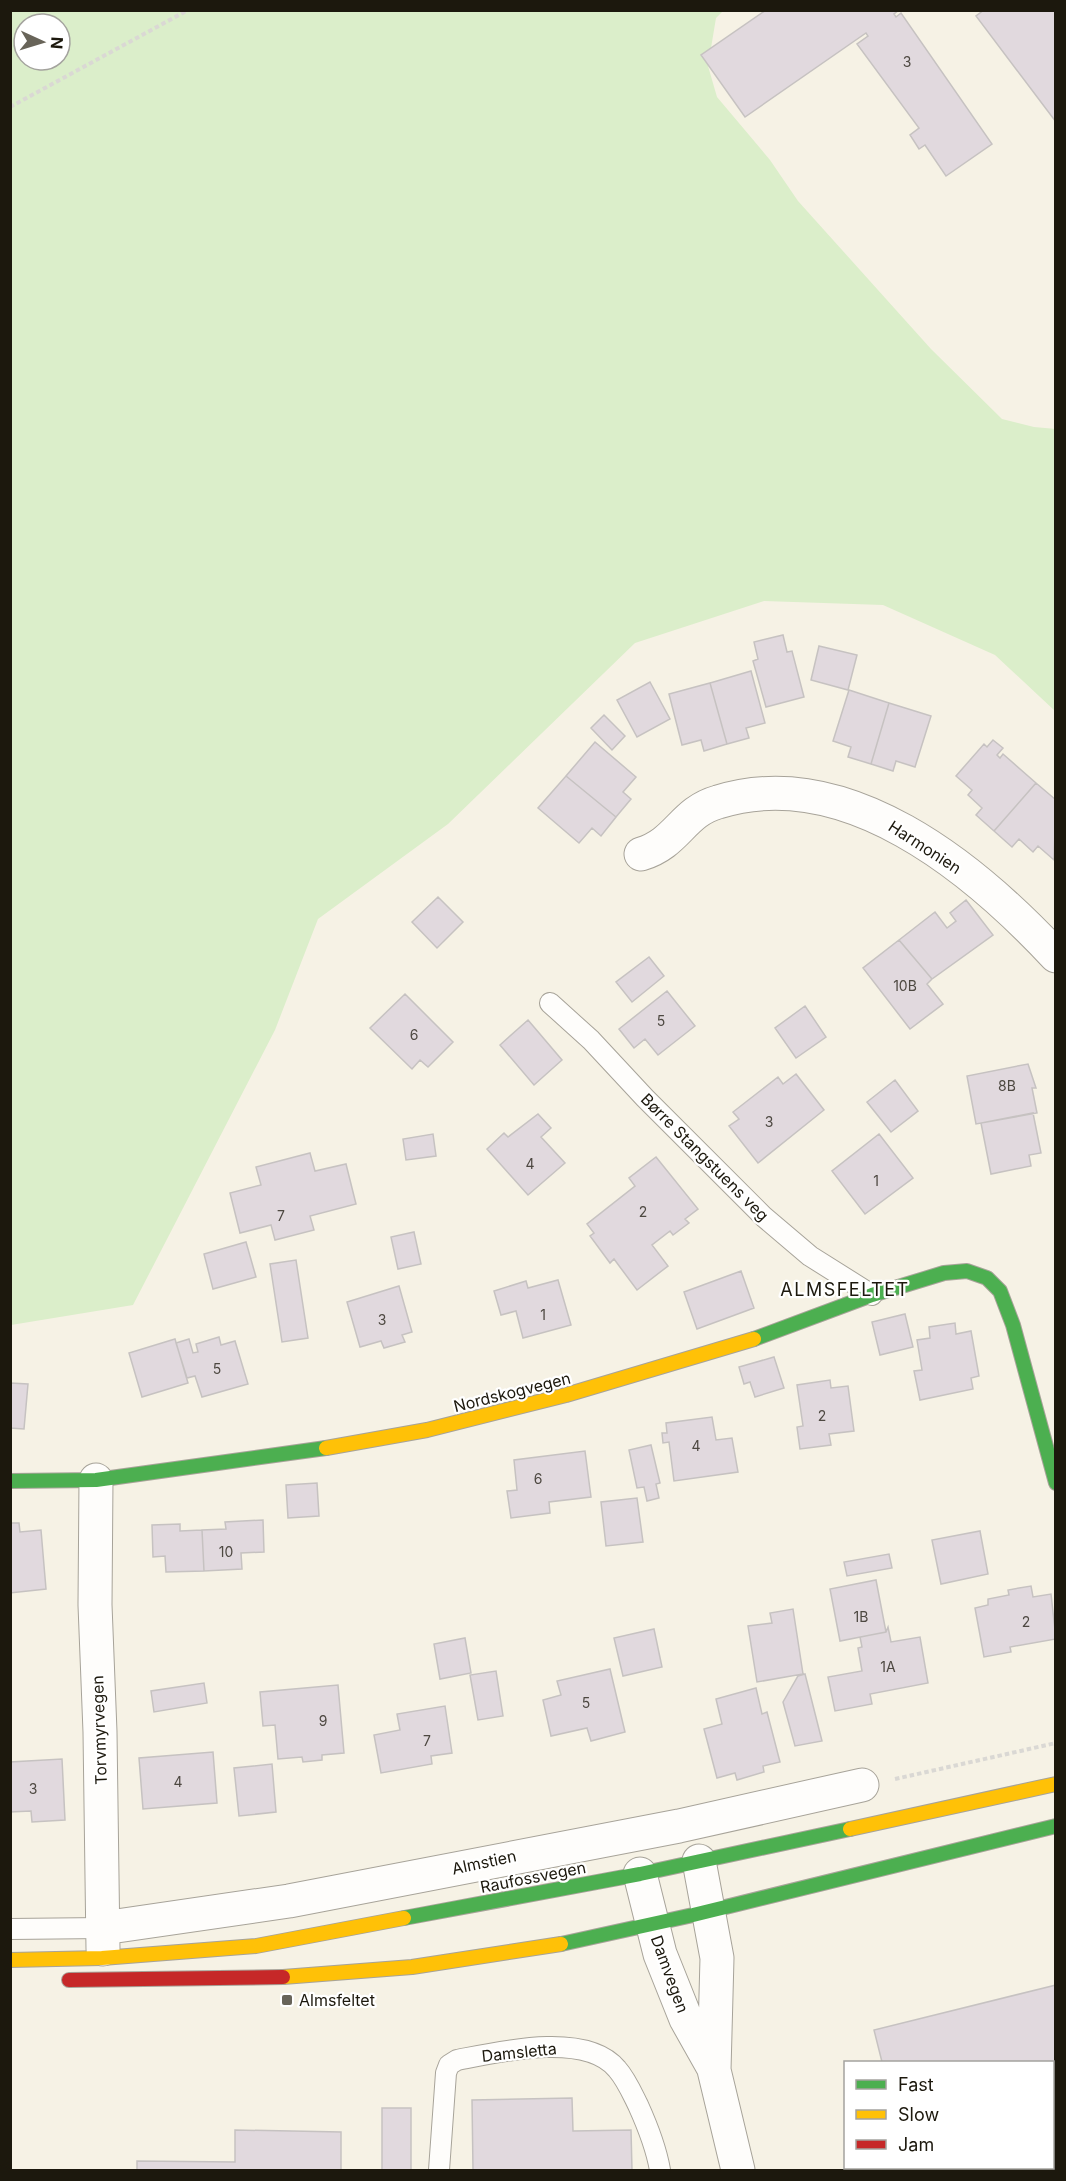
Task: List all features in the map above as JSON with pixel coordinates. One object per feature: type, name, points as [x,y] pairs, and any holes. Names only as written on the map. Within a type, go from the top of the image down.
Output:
[{"type":"main road","name":"Nordskogvegen","points":[[10,1481],[96,1480],[357,1444],[427,1430],[566,1395],[736,1346],[872,1295],[944,1273],[967,1271],[987,1278],[1000,1291],[1013,1325],[1056,1483]]},
{"type":"main road","name":"Raufossvegen","points":[[10,1960],[256,1946],[640,1874],[1056,1784]]},
{"type":"main road","name":"Raufossvegen","points":[[56,1980],[102,1956],[235,1978],[459,1961],[551,1946],[653,1925],[1056,1826]]},
{"type":"street","name":"Harmonien","points":[[641,854],[658,849],[693,813],[717,802],[769,794],[826,798],[894,825],[965,873],[1056,956]]},
{"type":"street","name":"Torvmyrvegen","points":[[96,1480],[94,1605],[100,1732],[102,1956]]},
{"type":"street","name":"Almstien","points":[[102,1956],[300,1899],[679,1826],[862,1785]]},
{"type":"street","name":"Damvegen","points":[[699,1861],[710,1910],[717,1958],[714,2070],[738,2170]]},
{"type":"street","name":"Damvegen","points":[[640,1874],[660,1954],[686,2019],[714,2070]]},
{"type":"lane","name":"Børre Stangstuens veg","points":[[550,1003],[591,1040],[645,1098],[764,1216],[810,1256],[872,1295]]},
{"type":"lane","points":[[10,1929],[102,1956]]},
{"type":"lane","name":"Damsletta","points":[[439,2170],[446,2073],[449,2065],[457,2060],[508,2050],[563,2047],[604,2058],[616,2068],[649,2128],[660,2170]]},
{"type":"path","points":[[10,107],[188,10]]},
{"type":"path","points":[[862,1785],[1056,1743]]},
{"type":"green space","points":[[10,11],[723,11],[716,18],[708,66],[717,97],[770,160],[798,201],[931,349],[1002,419],[1034,427],[1056,429],[1055,711],[995,655],[883,605],[764,601],[635,643],[448,824],[318,919],[275,1030],[133,1305],[11,1325]]},
{"type":"building","points":[[766,10],[899,10],[894,14],[896,17],[901,13],[992,144],[946,176],[925,145],[919,149],[910,135],[919,128],[857,44],[868,36],[866,33],[745,117],[701,55]]},
{"type":"building","points":[[984,10],[1056,10],[1056,122],[976,16]]},
{"type":"building","points":[[783,635],[787,652],[792,651],[804,697],[766,707],[753,661],[758,659],[754,642]]},
{"type":"building","points":[[819,646],[857,655],[848,690],[811,680]]},
{"type":"building","points":[[751,671],[765,723],[746,728],[749,738],[727,744],[710,683]]},
{"type":"building","points":[[650,682],[670,719],[637,737],[617,700]]},
{"type":"building","points":[[710,683],[727,744],[704,751],[701,740],[682,745],[669,694]]},
{"type":"building","points":[[849,690],[889,703],[871,764],[848,757],[851,747],[833,741]]},
{"type":"building","points":[[889,703],[931,716],[915,767],[896,761],[893,771],[871,764]]},
{"type":"building","points":[[604,715],[625,736],[612,750],[591,728]]},
{"type":"building","points":[[993,740],[1003,748],[997,755],[1000,758],[1003,754],[1036,783],[994,831],[976,815],[982,808],[968,795],[972,790],[956,776],[984,744],[987,747]]},
{"type":"building","points":[[595,742],[636,777],[623,792],[631,799],[616,817],[566,776]]},
{"type":"building","points":[[566,776],[616,817],[601,836],[592,828],[579,843],[538,808]]},
{"type":"building","points":[[1036,783],[1056,800],[1054,860],[1038,846],[1033,852],[1019,839],[1012,847],[994,831]]},
{"type":"building","points":[[438,897],[463,922],[437,948],[412,922]]},
{"type":"building","points":[[966,900],[993,935],[932,979],[899,940],[935,912],[947,928],[956,921],[950,913]]},
{"type":"building","points":[[899,940],[932,979],[927,984],[943,1004],[910,1029],[863,968]]},
{"type":"building","points":[[649,957],[664,976],[632,1002],[616,982]]},
{"type":"building","points":[[667,991],[695,1026],[658,1055],[645,1039],[634,1048],[619,1029]]},
{"type":"building","points":[[405,994],[453,1042],[428,1067],[420,1060],[412,1069],[370,1028]]},
{"type":"building","points":[[805,1006],[826,1037],[796,1058],[775,1028]]},
{"type":"building","points":[[528,1020],[562,1060],[534,1085],[500,1045]]},
{"type":"building","points":[[1028,1064],[1036,1088],[1032,1088],[1037,1113],[976,1124],[967,1076]]},
{"type":"building","points":[[796,1074],[824,1110],[758,1163],[729,1126],[739,1119],[733,1112],[778,1077],[783,1084]]},
{"type":"building","points":[[895,1080],[918,1111],[891,1132],[867,1102]]},
{"type":"building","points":[[1033,1113],[1041,1153],[1029,1155],[1031,1166],[991,1174],[981,1123]]},
{"type":"building","points":[[538,1114],[551,1128],[541,1137],[565,1163],[528,1195],[487,1149],[504,1133],[508,1137]]},
{"type":"building","points":[[433,1134],[436,1156],[406,1160],[403,1139]]},
{"type":"building","points":[[879,1134],[913,1178],[865,1214],[832,1171]]},
{"type":"building","points":[[310,1153],[315,1171],[346,1164],[356,1204],[310,1216],[314,1230],[275,1240],[271,1225],[240,1233],[230,1193],[261,1185],[256,1167]]},
{"type":"building","points":[[656,1157],[698,1209],[685,1219],[689,1223],[673,1235],[670,1231],[652,1245],[668,1266],[637,1290],[614,1259],[610,1263],[590,1236],[594,1233],[587,1224],[635,1186],[629,1178]]},
{"type":"building","points":[[414,1232],[421,1264],[398,1269],[391,1237]]},
{"type":"building","points":[[246,1242],[256,1277],[213,1289],[204,1254]]},
{"type":"building","points":[[296,1260],[308,1338],[282,1342],[270,1264]]},
{"type":"building","points":[[741,1271],[754,1308],[697,1329],[684,1292]]},
{"type":"building","points":[[558,1280],[571,1325],[523,1338],[516,1311],[501,1315],[494,1291],[526,1281],[528,1288]]},
{"type":"building","points":[[399,1286],[412,1332],[402,1335],[405,1342],[384,1348],[381,1341],[360,1347],[347,1302]]},
{"type":"building","points":[[905,1314],[913,1347],[880,1355],[872,1322]]},
{"type":"building","points":[[955,1323],[956,1334],[971,1331],[979,1376],[971,1378],[973,1389],[920,1400],[914,1371],[922,1370],[917,1340],[930,1338],[929,1327]]},
{"type":"building","points":[[219,1337],[221,1345],[235,1341],[248,1384],[202,1397],[195,1376],[187,1378],[176,1343],[189,1339],[193,1353],[198,1352],[196,1344]]},
{"type":"building","points":[[175,1339],[188,1383],[142,1397],[129,1353]]},
{"type":"building","points":[[774,1357],[784,1388],[755,1397],[750,1382],[744,1384],[739,1367]]},
{"type":"building","points":[[830,1380],[831,1388],[848,1386],[854,1431],[829,1434],[831,1445],[800,1449],[797,1427],[803,1426],[797,1385]]},
{"type":"building","points":[[10,1383],[28,1384],[24,1429],[10,1428]]},
{"type":"building","points":[[712,1417],[716,1440],[732,1438],[738,1472],[674,1481],[669,1442],[663,1443],[662,1433],[667,1433],[666,1423]]},
{"type":"building","points":[[651,1445],[660,1483],[656,1484],[659,1498],[647,1501],[644,1487],[637,1488],[629,1450]]},
{"type":"building","points":[[585,1451],[591,1497],[549,1502],[550,1513],[511,1518],[507,1491],[517,1490],[514,1460]]},
{"type":"building","points":[[317,1483],[319,1516],[288,1518],[286,1485]]},
{"type":"building","points":[[637,1498],[643,1542],[606,1546],[601,1502]]},
{"type":"building","points":[[263,1520],[264,1552],[241,1553],[242,1569],[204,1571],[202,1530],[226,1529],[225,1522]]},
{"type":"building","points":[[10,1523],[19,1523],[20,1532],[41,1530],[46,1589],[10,1593]]},
{"type":"building","points":[[180,1524],[180,1531],[202,1530],[204,1571],[166,1572],[165,1556],[153,1557],[152,1525]]},
{"type":"building","points":[[980,1531],[988,1574],[941,1584],[932,1540]]},
{"type":"building","points":[[889,1554],[892,1568],[847,1576],[844,1562]]},
{"type":"building","points":[[876,1580],[886,1632],[840,1641],[830,1589]]},
{"type":"building","points":[[1031,1586],[1033,1597],[1051,1594],[1056,1639],[1010,1647],[1011,1652],[984,1657],[975,1608],[988,1605],[988,1599],[1009,1595],[1008,1590]]},
{"type":"building","points":[[793,1609],[803,1674],[757,1682],[748,1626],[772,1623],[770,1613]]},
{"type":"building","points":[[888,1627],[891,1642],[920,1637],[928,1683],[870,1694],[872,1704],[835,1711],[828,1677],[862,1671],[858,1648],[862,1647],[860,1637],[886,1632]]},
{"type":"building","points":[[654,1629],[662,1667],[623,1676],[614,1638]]},
{"type":"building","points":[[465,1638],[471,1673],[440,1679],[434,1644]]},
{"type":"building","points":[[610,1669],[625,1732],[591,1741],[587,1728],[551,1736],[543,1700],[561,1695],[557,1681]]},
{"type":"building","points":[[496,1671],[503,1716],[478,1720],[470,1675]]},
{"type":"building","points":[[805,1674],[822,1741],[795,1746],[783,1702],[798,1676]]},
{"type":"building","points":[[204,1683],[207,1703],[154,1712],[151,1691]]},
{"type":"building","points":[[338,1685],[344,1753],[322,1755],[322,1760],[303,1762],[302,1757],[278,1759],[275,1725],[263,1726],[260,1692]]},
{"type":"building","points":[[756,1688],[762,1714],[767,1712],[780,1762],[763,1766],[764,1772],[737,1780],[735,1773],[717,1778],[704,1729],[722,1724],[716,1699]]},
{"type":"building","points":[[445,1706],[452,1753],[431,1756],[432,1764],[381,1773],[374,1735],[400,1730],[397,1714]]},
{"type":"building","points":[[213,1752],[217,1803],[143,1809],[139,1758]]},
{"type":"building","points":[[62,1759],[65,1820],[32,1822],[31,1811],[10,1812],[10,1762]]},
{"type":"building","points":[[272,1764],[276,1812],[239,1816],[234,1768]]},
{"type":"building","points":[[1056,1985],[1056,2170],[909,2170],[1054,2169],[1054,2061],[882,2061],[874,2030]]},
{"type":"building","points":[[572,2098],[573,2131],[631,2130],[632,2170],[473,2170],[472,2100]]},
{"type":"building","points":[[382,2108],[411,2108],[411,2170],[382,2170]]},
{"type":"building","points":[[235,2130],[341,2132],[341,2170],[137,2170],[137,2161],[235,2162]]},
{"type":"traffic: fast","points":[[754,1339],[872,1295],[944,1273],[967,1271],[987,1278],[1000,1291],[1013,1325],[1056,1483]]},
{"type":"traffic: fast","points":[[10,1481],[96,1480],[326,1448]]},
{"type":"traffic: fast","points":[[561,1944],[693,1915],[1056,1826]]},
{"type":"traffic: fast","points":[[404,1918],[640,1874],[850,1829]]},
{"type":"traffic: slow","points":[[326,1448],[427,1430],[566,1395],[754,1339]]},
{"type":"traffic: slow","points":[[850,1829],[1056,1784]]},
{"type":"traffic: slow","points":[[10,1960],[102,1958],[256,1946],[404,1918]]},
{"type":"traffic: slow","points":[[283,1977],[412,1967],[561,1944]]},
{"type":"traffic: jam","points":[[69,1980],[283,1977]]},
{"type":"place","name":"Almsfeltet","points":[[287,2000]]},
{"type":"district","name":"ALMSFELTET","points":[[845,1290]]}]
